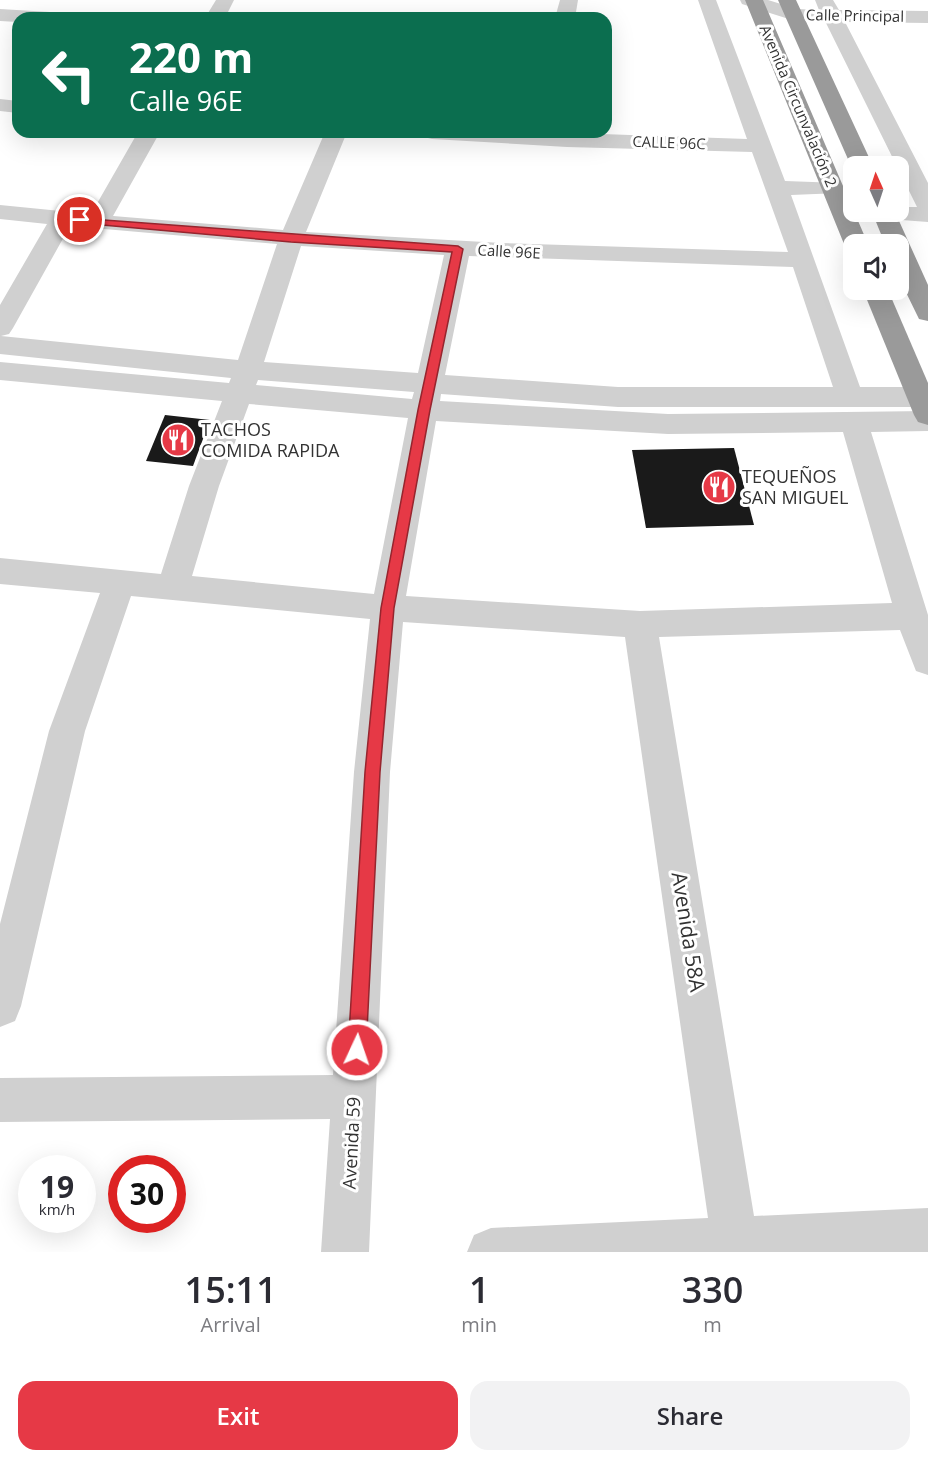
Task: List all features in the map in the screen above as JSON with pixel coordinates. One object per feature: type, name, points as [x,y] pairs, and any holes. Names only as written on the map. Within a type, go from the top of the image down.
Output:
[{"type":"highway","name":"Avenida Circunvalación 2","points":[[752,1],[852,234]]},
{"type":"highway","name":"Avenida Circunvalación 2","points":[[791,7],[858,156]]},
{"type":"highway","points":[[909,271],[928,313]]},
{"type":"highway","points":[[879,300],[926,407]]},
{"type":"street","points":[[0,7],[6,0]]},
{"type":"street","points":[[707,0],[803,260],[852,409],[912,616],[928,661]]},
{"type":"street","name":"Calle Principal","points":[[752,1],[791,7],[928,17]]},
{"type":"street","points":[[829,9],[928,206]]},
{"type":"street","points":[[98,222],[146,138]]},
{"type":"street","points":[[172,588],[204,486],[291,239],[333,138]]},
{"type":"street","name":"CALLE 96C","points":[[522,138],[762,146]]},
{"type":"street","points":[[776,188],[832,188]]},
{"type":"street","name":"Calle 96E","points":[[0,212],[291,239],[458,249],[624,258],[803,260]]},
{"type":"street","points":[[909,214],[928,215]]},
{"type":"street","points":[[0,328],[62,219]]},
{"type":"street","name":"Avenida 59","points":[[345,1252],[372,772],[388,608],[427,396],[458,249]]},
{"type":"street","points":[[0,345],[243,380]]},
{"type":"street","points":[[0,371],[243,380],[427,396],[668,424],[852,409],[926,407]]},
{"type":"street","points":[[0,571],[388,608],[640,624],[912,616]]},
{"type":"street","points":[[0,1006],[67,731],[120,582]]},
{"type":"street","name":"Avenida 58A","points":[[640,624],[735,1240]]},
{"type":"street","points":[[0,1100],[354,1097]]},
{"type":"street","points":[[491,1252],[928,1231]]},
{"type":"building","name":"TACHOS COMIDA RAPIDA","points":[[165,415],[210,420],[193,466],[146,461]]},
{"type":"building","points":[[734,448],[754,525],[646,528],[632,450]]},
{"type":"place","name":"TACHOS COMIDA RAPIDA","points":[[178,440]]},
{"type":"place","name":"TEQUEÑOS SAN MIGUEL","points":[[719,487]]},
{"type":"route","points":[[80,220],[291,239],[458,249],[424,410],[388,608],[372,772],[357,1050]]}]
